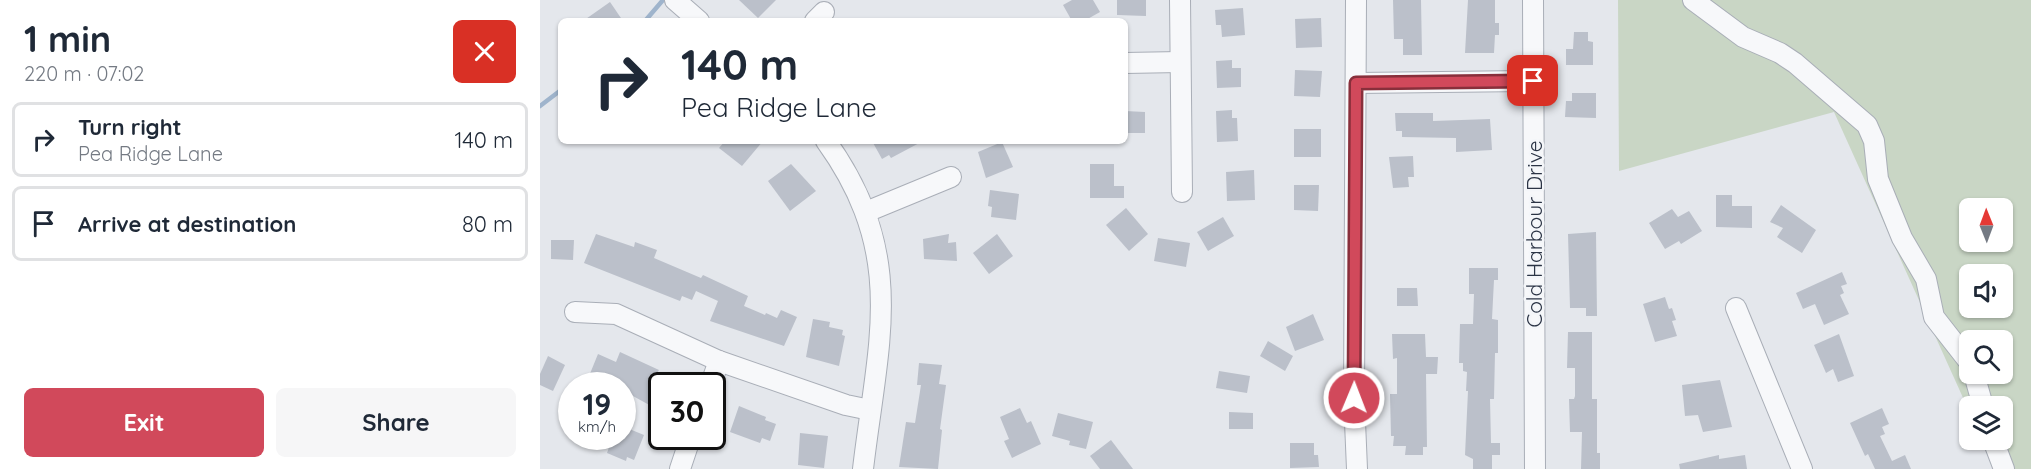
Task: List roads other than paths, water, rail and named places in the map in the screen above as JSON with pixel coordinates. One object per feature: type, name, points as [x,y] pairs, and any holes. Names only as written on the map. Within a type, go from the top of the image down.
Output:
[{"type":"street","points":[[675,0],[696,18]]},
{"type":"street","points":[[1180,0],[1182,192]]},
{"type":"street","points":[[1356,0],[1354,398],[1357,469]]},
{"type":"street","name":"Cold Harbour Drive","points":[[1533,0],[1535,469]]},
{"type":"street","points":[[1693,0],[1743,37],[1780,53],[1795,63],[1867,125],[1875,141],[1878,179],[1902,238],[1926,279],[1934,317],[1959,349]]},
{"type":"street","points":[[1128,63],[1180,62]]},
{"type":"street","points":[[1356,83],[1533,81]]},
{"type":"street","points":[[828,144],[849,174],[866,212],[880,266],[883,293],[863,469]]},
{"type":"street","points":[[866,212],[951,177]]},
{"type":"street","points":[[1736,308],[1802,469]]},
{"type":"street","points":[[574,312],[616,314],[718,361],[846,405],[870,410]]},
{"type":"street","points":[[714,372],[718,361]]},
{"type":"street","points":[[680,469],[686,450]]},
{"type":"street","points":[[1997,450],[2004,469]]},
{"type":"waterway","points":[[648,18],[663,0]]},
{"type":"waterway","points":[[540,106],[558,92]]}]
